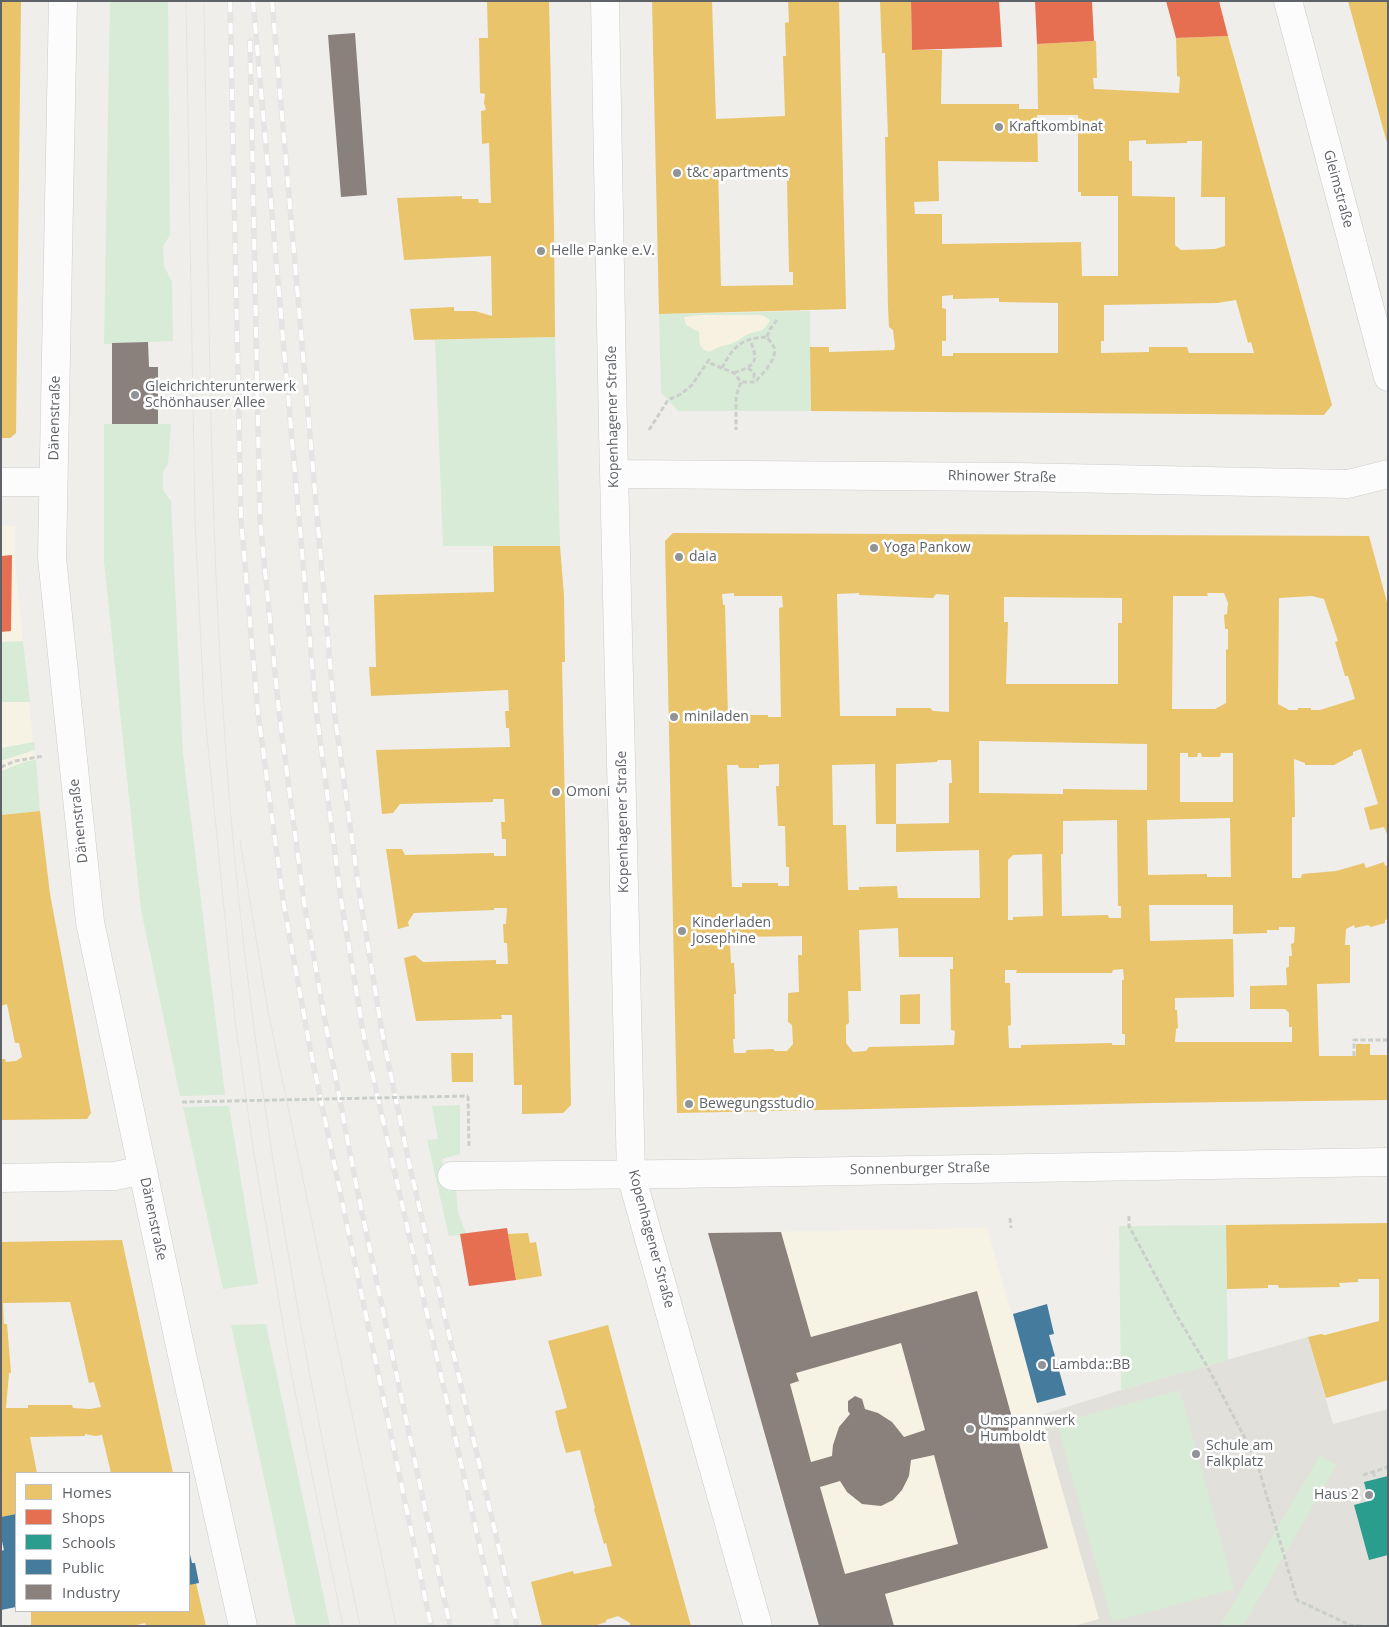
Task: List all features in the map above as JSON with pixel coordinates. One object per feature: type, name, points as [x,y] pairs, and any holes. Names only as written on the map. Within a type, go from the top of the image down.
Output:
[{"type":"street","name":"Dänenstraße","points":[[63,1],[52,558],[90,922],[243,1626]]},
{"type":"street","name":"Kopenhagener Straße","points":[[605,1],[631,1175],[758,1626]]},
{"type":"street","name":"Gleimstraße","points":[[1288,1],[1388,377]]},
{"type":"street","name":"Rhinower Straße","points":[[614,474],[1007,476],[1348,484],[1388,474]]},
{"type":"street","points":[[1,482],[53,482]]},
{"type":"street","name":"Sonnenburger Straße","points":[[452,1176],[631,1175],[1388,1162]]},
{"type":"street","points":[[1,1178],[115,1176],[143,1170]]},
{"type":"path","points":[[767,337],[770,329],[778,320]]},
{"type":"path","points":[[722,368],[731,350],[755,337],[767,337]]},
{"type":"path","points":[[741,382],[755,382],[766,369],[774,355],[774,347],[767,337]]},
{"type":"path","points":[[734,373],[748,368],[754,363],[756,357],[750,340]]},
{"type":"path","points":[[649,430],[668,400],[681,394],[691,386],[709,360],[712,364],[734,373],[741,382]]},
{"type":"path","points":[[748,368],[754,373],[754,377],[758,379]]},
{"type":"path","points":[[736,430],[736,396],[741,382]]},
{"type":"path","points":[[1,767],[15,761],[44,756]]},
{"type":"path","points":[[1354,1056],[1354,1040],[1388,1040]]},
{"type":"path","points":[[182,1102],[468,1096],[469,1154]]},
{"type":"path","points":[[1129,1216],[1129,1226],[1138,1244],[1207,1366],[1256,1459],[1297,1600],[1350,1625],[1362,1626]]},
{"type":"path","points":[[1010,1218],[1011,1228]]},
{"type":"path","points":[[1363,1475],[1388,1466]]},
{"type":"path","points":[[1374,1472],[1376,1479]]},
{"type":"shaded area","points":[[1,526],[15,526],[15,560],[40,811],[1,815]]},
{"type":"shaded area","points":[[987,1228],[1099,1619],[1074,1626],[818,1626],[708,1233]]},
{"type":"shaded area","name":"Schule am Falkplatz","points":[[1308,1337],[1333,1424],[1388,1409],[1388,1626],[1074,1626],[1099,1619],[1041,1415],[1121,1390]]},
{"type":"green space","points":[[110,1],[168,1],[170,235],[163,246],[164,266],[172,282],[173,341],[104,344]]},
{"type":"green space","points":[[810,311],[811,411],[678,411],[661,392],[659,314]]},
{"type":"green space","points":[[555,337],[560,546],[443,546],[435,340]]},
{"type":"green space","points":[[104,424],[171,424],[168,463],[163,473],[163,490],[171,501],[183,754],[225,1095],[180,1096],[141,910],[104,562]]},
{"type":"green space","points":[[23,641],[30,702],[1,702],[1,642]]},
{"type":"green space","points":[[34,742],[35,750],[1,761],[1,748]]},
{"type":"green space","points":[[36,760],[40,811],[1,815],[1,771],[27,761]]},
{"type":"green space","points":[[460,1105],[460,1154],[442,1159],[448,1191],[456,1189],[458,1212],[466,1234],[449,1236],[427,1140],[438,1139],[432,1106]]},
{"type":"green space","points":[[229,1106],[258,1284],[223,1289],[183,1107]]},
{"type":"green space","points":[[1226,1225],[1228,1360],[1121,1390],[1119,1226]]},
{"type":"green space","points":[[266,1324],[330,1626],[296,1626],[231,1325]]},
{"type":"green space","points":[[1180,1390],[1234,1589],[1112,1622],[1057,1423]]},
{"type":"green space","points":[[1320,1455],[1337,1465],[1243,1626],[1220,1626]]},
{"type":"sand","points":[[699,315],[762,315],[770,320],[762,330],[748,334],[735,342],[710,352],[704,350],[700,345],[699,332],[686,325],[684,317]]},
{"type":"building: Homes","points":[[1,1],[21,1],[16,433],[10,438],[1,438]]},
{"type":"building: Homes","points":[[487,1],[549,1],[555,337],[414,340],[410,309],[454,307],[454,311],[475,311],[492,316],[491,256],[404,260],[397,198],[462,196],[462,199],[478,199],[479,203],[491,203],[489,143],[482,144],[481,111],[486,110],[484,103],[485,94],[480,93],[479,38],[488,38]]},
{"type":"building: Homes","points":[[652,1],[712,1],[716,119],[785,116],[783,56],[786,56],[785,23],[789,22],[788,1],[839,1],[846,309],[659,314]],"holes":[[[788,166],[789,181],[787,181],[789,272],[793,272],[793,285],[721,286],[718,168],[730,167],[730,171],[770,170],[770,167]]]},
{"type":"building: Homes","points":[[880,1],[911,1],[912,50],[942,50],[941,104],[1019,104],[1019,109],[1038,109],[1037,44],[1096,41],[1097,78],[1093,78],[1094,89],[1179,93],[1180,77],[1177,76],[1176,38],[1228,36],[1332,405],[1324,415],[811,411],[810,347],[829,347],[829,352],[894,350],[895,346],[893,330],[889,327],[888,308],[885,137],[888,137],[885,53],[882,53]],"holes":[[[1037,115],[1078,115],[1078,192],[1081,192],[1081,196],[1118,196],[1118,276],[1082,276],[1081,242],[942,244],[942,214],[915,214],[914,202],[939,201],[938,161],[1038,162]],[[1146,140],[1146,144],[1202,141],[1201,197],[1225,197],[1225,246],[1215,249],[1181,250],[1175,245],[1175,197],[1132,196],[1132,161],[1129,161],[1129,141]],[[953,295],[953,299],[999,298],[999,302],[1058,303],[1058,353],[953,353],[953,356],[942,356],[942,341],[946,341],[946,309],[942,308],[942,296]],[[1236,300],[1248,343],[1251,342],[1254,353],[1189,353],[1187,347],[1149,347],[1149,352],[1101,353],[1101,341],[1104,341],[1104,305],[1217,303]]]},
{"type":"building: Homes","points":[[1348,1],[1388,1],[1388,143],[1387,143]]},
{"type":"building: Homes","points":[[673,533],[1369,536],[1388,606],[1388,836],[1384,827],[1370,830],[1364,808],[1378,804],[1361,749],[1334,765],[1305,765],[1305,763],[1294,759],[1295,817],[1292,817],[1292,878],[1301,878],[1302,874],[1336,871],[1364,863],[1366,868],[1384,862],[1385,866],[1388,865],[1388,919],[1385,920],[1385,923],[1371,927],[1368,925],[1355,928],[1354,925],[1346,929],[1345,945],[1350,945],[1350,983],[1317,984],[1319,1056],[1356,1056],[1356,1044],[1370,1044],[1370,1055],[1388,1055],[1388,1100],[677,1113],[665,541]],"holes":[[[734,593],[734,596],[782,596],[783,607],[779,608],[781,717],[739,715],[739,718],[728,718],[725,605],[723,605],[722,594]],[[859,593],[859,595],[933,598],[936,594],[949,595],[949,712],[933,711],[930,708],[896,708],[896,716],[840,716],[837,594]],[[1207,593],[1224,593],[1228,603],[1227,614],[1224,615],[1225,629],[1228,629],[1226,703],[1215,709],[1172,709],[1173,596],[1208,596]],[[1312,596],[1324,599],[1338,641],[1335,642],[1345,676],[1348,676],[1355,699],[1320,710],[1311,710],[1311,708],[1289,710],[1278,704],[1279,598]],[[1004,597],[1122,598],[1122,623],[1118,623],[1118,684],[1006,684],[1008,622],[1004,622]],[[979,741],[1147,744],[1147,790],[1063,789],[1063,794],[979,793]],[[1180,753],[1188,753],[1188,757],[1197,757],[1198,753],[1201,753],[1202,757],[1220,757],[1221,753],[1233,753],[1233,802],[1180,802]],[[951,760],[952,783],[949,783],[949,823],[896,824],[896,764]],[[779,764],[779,786],[776,786],[778,826],[785,826],[786,867],[789,867],[789,886],[778,886],[778,883],[742,883],[742,887],[732,887],[727,765],[738,765],[739,768],[759,768],[759,765]],[[875,764],[876,824],[896,824],[896,852],[979,850],[980,898],[898,898],[897,886],[859,887],[859,890],[848,890],[846,825],[833,825],[832,765]],[[1230,818],[1231,877],[1207,877],[1207,874],[1148,875],[1147,820]],[[1117,820],[1118,906],[1121,906],[1121,918],[1109,918],[1108,915],[1062,916],[1061,854],[1063,854],[1063,821]],[[1042,854],[1043,916],[1013,917],[1013,920],[1008,920],[1008,860],[1013,855]],[[1149,905],[1233,905],[1233,934],[1267,933],[1267,930],[1279,930],[1279,927],[1295,927],[1294,943],[1291,944],[1292,956],[1289,956],[1289,967],[1286,968],[1287,985],[1250,986],[1250,1009],[1285,1009],[1289,1013],[1289,1027],[1292,1027],[1292,1042],[1175,1042],[1176,1029],[1178,1028],[1175,998],[1234,997],[1233,939],[1150,941]],[[898,928],[899,957],[953,957],[953,969],[950,969],[951,1030],[955,1031],[954,1045],[869,1047],[866,1051],[853,1052],[846,1043],[846,1025],[849,1023],[848,991],[861,991],[859,930]],[[802,936],[802,955],[798,955],[799,992],[788,993],[788,1022],[792,1025],[793,1044],[787,1051],[775,1051],[773,1049],[747,1050],[745,1053],[734,1053],[734,994],[736,994],[734,963],[731,963],[730,945],[738,937]],[[1123,969],[1122,1034],[1125,1034],[1125,1045],[1112,1045],[1112,1043],[1021,1045],[1021,1048],[1009,1048],[1008,1026],[1011,1025],[1010,983],[1005,983],[1005,970],[1017,970],[1016,973],[1112,973],[1113,970]]]},
{"type":"building: Homes","points":[[493,546],[560,546],[564,596],[565,662],[562,662],[571,1105],[563,1113],[522,1114],[522,1085],[514,1085],[512,1015],[501,1015],[502,1019],[416,1021],[404,958],[415,955],[423,962],[496,960],[496,964],[508,964],[507,943],[504,943],[503,924],[506,924],[507,908],[414,913],[408,922],[409,926],[398,929],[386,849],[402,849],[405,855],[494,853],[494,856],[506,856],[506,839],[502,839],[501,822],[505,822],[504,799],[493,799],[493,802],[400,804],[393,813],[382,814],[376,750],[510,747],[509,728],[506,728],[505,711],[509,711],[508,690],[371,696],[369,667],[376,667],[374,595],[494,592]]},
{"type":"building: Homes","points":[[40,811],[50,894],[91,1113],[87,1119],[1,1120],[1,1059],[5,1059],[6,1062],[16,1061],[22,1057],[19,1043],[15,1043],[7,1004],[1,1006],[1,815]]},
{"type":"building: Homes","points":[[920,994],[920,1024],[900,1024],[900,995]]},
{"type":"building: Homes","points":[[451,1053],[473,1053],[473,1082],[452,1082]]},
{"type":"building: Homes","points":[[1388,1223],[1388,1380],[1326,1398],[1308,1337],[1325,1335],[1379,1321],[1379,1279],[1358,1279],[1358,1282],[1339,1283],[1340,1287],[1279,1288],[1278,1285],[1268,1285],[1268,1288],[1227,1289],[1226,1225]]},
{"type":"building: Homes","points":[[528,1233],[530,1243],[536,1242],[542,1276],[516,1280],[508,1234]]},
{"type":"building: Homes","points":[[122,1240],[173,1472],[111,1472],[102,1435],[30,1437],[37,1472],[15,1472],[15,1514],[1,1517],[1,1242]],"holes":[[[70,1302],[89,1383],[94,1382],[101,1407],[90,1409],[73,1408],[72,1405],[28,1405],[28,1408],[6,1408],[9,1373],[11,1373],[7,1324],[4,1324],[3,1303]]]},
{"type":"building: Homes","points":[[608,1325],[691,1626],[630,1626],[630,1623],[618,1616],[594,1626],[542,1626],[531,1582],[573,1571],[574,1574],[612,1566],[594,1509],[580,1450],[566,1453],[555,1411],[567,1408],[548,1341]]},
{"type":"building: Homes","points":[[196,1583],[206,1626],[146,1626],[145,1623],[133,1626],[31,1626],[31,1612],[190,1612],[190,1585]]},
{"type":"building: Shops","points":[[911,1],[999,1],[1002,47],[912,50]]},
{"type":"building: Shops","points":[[1035,1],[1092,1],[1094,41],[1037,44]]},
{"type":"building: Shops","points":[[1166,1],[1219,1],[1228,36],[1176,38]]},
{"type":"building: Shops","points":[[12,555],[11,631],[1,632],[1,556]]},
{"type":"building: Shops","points":[[507,1228],[516,1280],[469,1286],[460,1234]]},
{"type":"building: Schools","points":[[1388,1476],[1388,1555],[1369,1560],[1354,1505],[1369,1501],[1364,1482]]},
{"type":"building: Public","name":"Lambda::BB","points":[[1047,1304],[1054,1334],[1049,1335],[1066,1395],[1037,1403],[1013,1314]]},
{"type":"building: Public","points":[[15,1514],[15,1607],[1,1610],[1,1551],[4,1550],[1,1537],[1,1517]]},
{"type":"building: Public","points":[[190,1554],[192,1563],[195,1563],[199,1583],[190,1585]]},
{"type":"building: Industry","points":[[355,33],[367,195],[341,197],[328,35]]},
{"type":"building: Industry","name":"Gleichrichterunterwerk Schönhauser Allee","points":[[148,342],[149,367],[158,367],[158,424],[112,424],[112,343]]},
{"type":"building: Industry","name":"Umspannwerk Humboldt","points":[[781,1232],[811,1337],[977,1291],[1048,1548],[885,1594],[894,1626],[819,1626],[708,1233]],"holes":[[[901,1343],[925,1430],[904,1437],[892,1422],[878,1413],[865,1409],[862,1399],[855,1396],[848,1401],[848,1411],[850,1414],[839,1427],[833,1445],[832,1456],[811,1462],[790,1384],[799,1381],[796,1373]],[[934,1455],[958,1544],[845,1574],[820,1487],[840,1481],[847,1492],[862,1504],[881,1506],[893,1500],[902,1490],[909,1476],[911,1460]]]},
{"type":"tram line","points":[[186,1],[195,520],[204,705],[235,1020],[253,1148],[292,1377],[343,1626]]},
{"type":"tram line","points":[[204,1],[213,505],[217,605],[230,806],[252,1012],[282,1218],[319,1422],[360,1626]]},
{"type":"tram line","points":[[240,840],[268,1011],[396,1626]]},
{"type":"railway","points":[[230,1],[241,520],[258,713],[284,906],[310,1048],[431,1626]]},
{"type":"railway","points":[[253,1],[316,709],[341,899],[364,1037],[498,1626]]},
{"type":"railway","points":[[272,1],[334,709],[360,897],[382,1032],[409,1163],[517,1626]]},
{"type":"railway","points":[[250,41],[260,520],[279,712],[304,902],[329,1043],[356,1184],[450,1626]]},
{"type":"place","name":"Kraftkombinat","points":[[999,127]]},
{"type":"place","name":"t&c apartments","points":[[677,173]]},
{"type":"place","name":"Helle Panke e.V.","points":[[541,251]]},
{"type":"place","name":"Gleichrichterunterwerk Schönhauser Allee","points":[[135,395]]},
{"type":"place","name":"Yoga Pankow","points":[[874,548]]},
{"type":"place","name":"daia","points":[[679,557]]},
{"type":"place","name":"miniladen","points":[[674,717]]},
{"type":"place","name":"Omoni","points":[[556,792]]},
{"type":"place","name":"Kinderladen Josephine","points":[[682,931]]},
{"type":"place","name":"Bewegungsstudio","points":[[689,1104]]},
{"type":"place","name":"Lambda::BB","points":[[1042,1365]]},
{"type":"place","name":"Umspannwerk Humboldt","points":[[970,1429]]},
{"type":"place","name":"Schule am Falkplatz","points":[[1196,1454]]},
{"type":"place","name":"Haus 2","points":[[1369,1495]]}]
